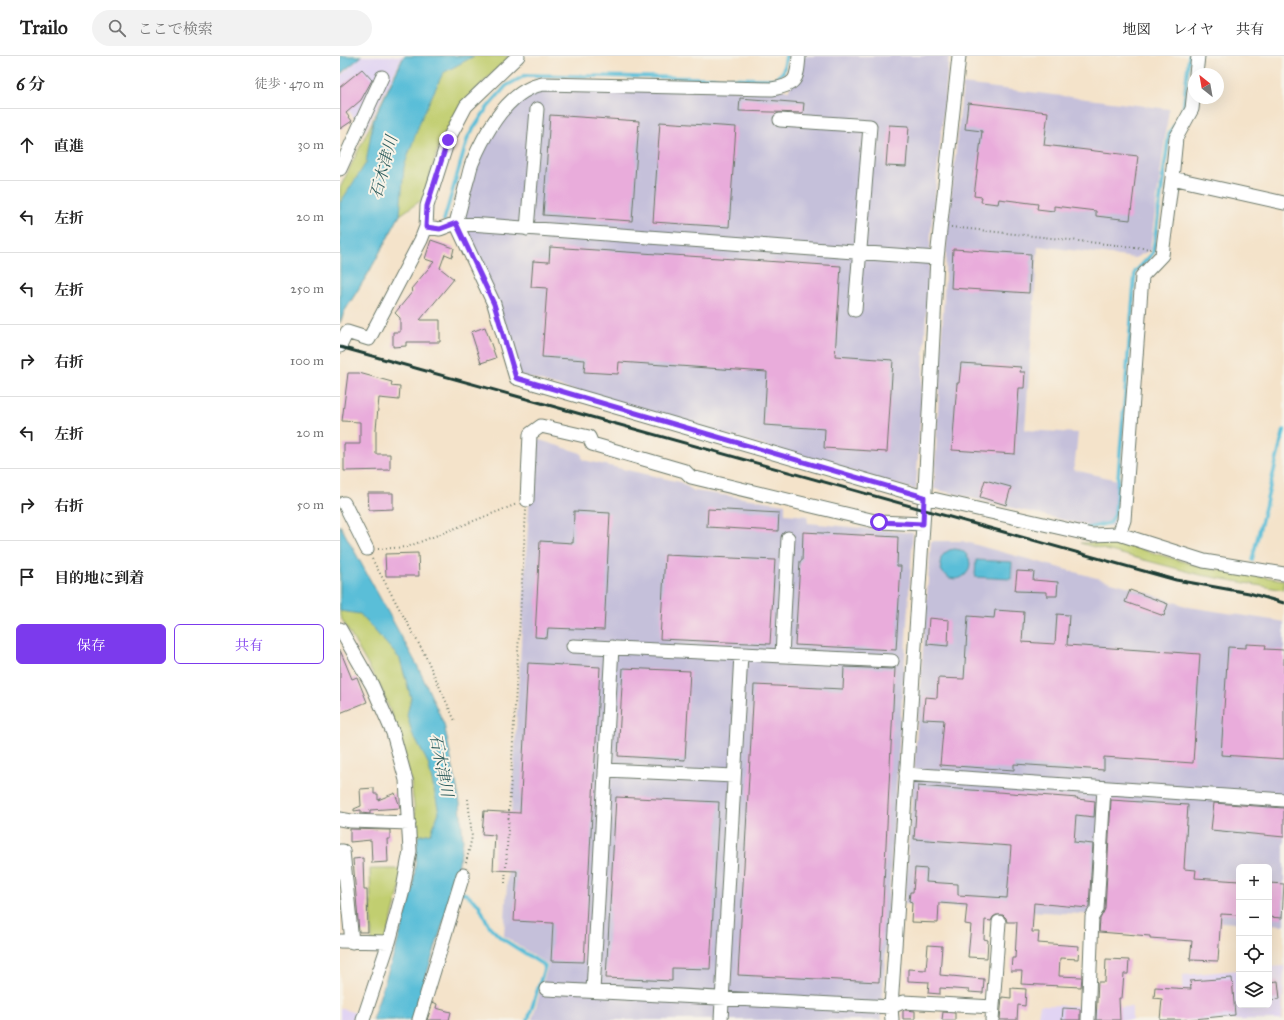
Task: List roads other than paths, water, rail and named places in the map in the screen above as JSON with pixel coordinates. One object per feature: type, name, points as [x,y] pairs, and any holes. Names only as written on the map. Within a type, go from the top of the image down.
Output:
[{"type":"street","points":[[340,346],[347,332],[369,339],[421,240],[426,227],[427,206],[448,140],[466,106],[518,56]]},
{"type":"street","points":[[799,56],[797,74],[791,83],[785,87],[772,89],[543,84],[524,90],[515,97],[492,123],[473,161],[456,223],[494,304],[516,378],[924,497],[1092,535],[1119,534],[1204,561],[1284,574]]},
{"type":"street","points":[[892,1020],[906,774],[923,524],[936,258],[959,56]]},
{"type":"street","points":[[1197,68],[1198,56]]},
{"type":"street","points":[[340,169],[382,77]]},
{"type":"street","points":[[1119,534],[1124,520],[1142,276],[1162,255],[1176,138],[1192,109],[1193,104]]},
{"type":"street","points":[[527,229],[537,109]]},
{"type":"street","points":[[780,120],[870,126],[856,310]]},
{"type":"street","points":[[1172,178],[1284,203]]},
{"type":"street","points":[[426,227],[440,229],[456,223],[936,258]]},
{"type":"street","points":[[527,500],[530,434],[541,426],[590,437],[592,444],[685,471],[691,477],[879,522],[923,524]]},
{"type":"street","points":[[341,501],[367,550]]},
{"type":"street","points":[[782,656],[788,538]]},
{"type":"street","points":[[340,628],[372,685],[393,733],[406,780],[409,823],[410,851],[402,894],[389,942],[363,1020]]},
{"type":"street","points":[[573,646],[892,661]]},
{"type":"street","points":[[593,991],[612,648]]},
{"type":"street","points":[[721,1020],[741,654]]},
{"type":"street","points":[[605,770],[734,776]]},
{"type":"street","points":[[906,774],[1284,800]]},
{"type":"street","points":[[1088,1020],[1092,917],[1097,909],[1104,788]]},
{"type":"street","points":[[340,819],[352,821],[409,823]]},
{"type":"street","points":[[340,851],[343,851],[346,942],[389,942]]},
{"type":"street","points":[[419,1020],[464,875]]},
{"type":"street","points":[[546,989],[892,1006],[903,1002],[993,1014],[999,922]]},
{"type":"water","points":[[340,56],[362,56],[340,74]]},
{"type":"water","name":"石木津川","points":[[404,56],[474,56],[443,73],[421,119],[404,167],[400,215],[369,272],[344,312],[340,323],[340,203],[366,163],[373,121]]},
{"type":"water","name":"石木津川","points":[[340,525],[417,665],[444,724],[460,803],[463,841],[454,889],[412,1020],[372,1020],[396,948],[413,889],[418,836],[431,833],[439,812],[428,763],[412,733],[407,715],[411,698],[400,659],[360,614],[340,611]]},
{"type":"water","points":[[955,549],[966,553],[970,564],[966,575],[955,579],[944,575],[940,564],[944,553]]},
{"type":"water","points":[[976,560],[1012,562],[1011,579],[975,577]]},
{"type":"waterway","points":[[444,220],[468,137],[487,108],[506,86],[526,75],[775,79],[783,72],[786,56]]},
{"type":"waterway","points":[[1086,528],[1110,523],[1115,514],[1135,272],[1153,253],[1169,134],[1183,111],[1189,56]]},
{"type":"waterway","points":[[1252,560],[1284,430]]},
{"type":"waterway","points":[[461,892],[466,894],[479,905],[489,926],[501,938],[545,966],[528,1020]]},
{"type":"railway","points":[[340,347],[1176,580],[1249,593],[1284,603]]}]
